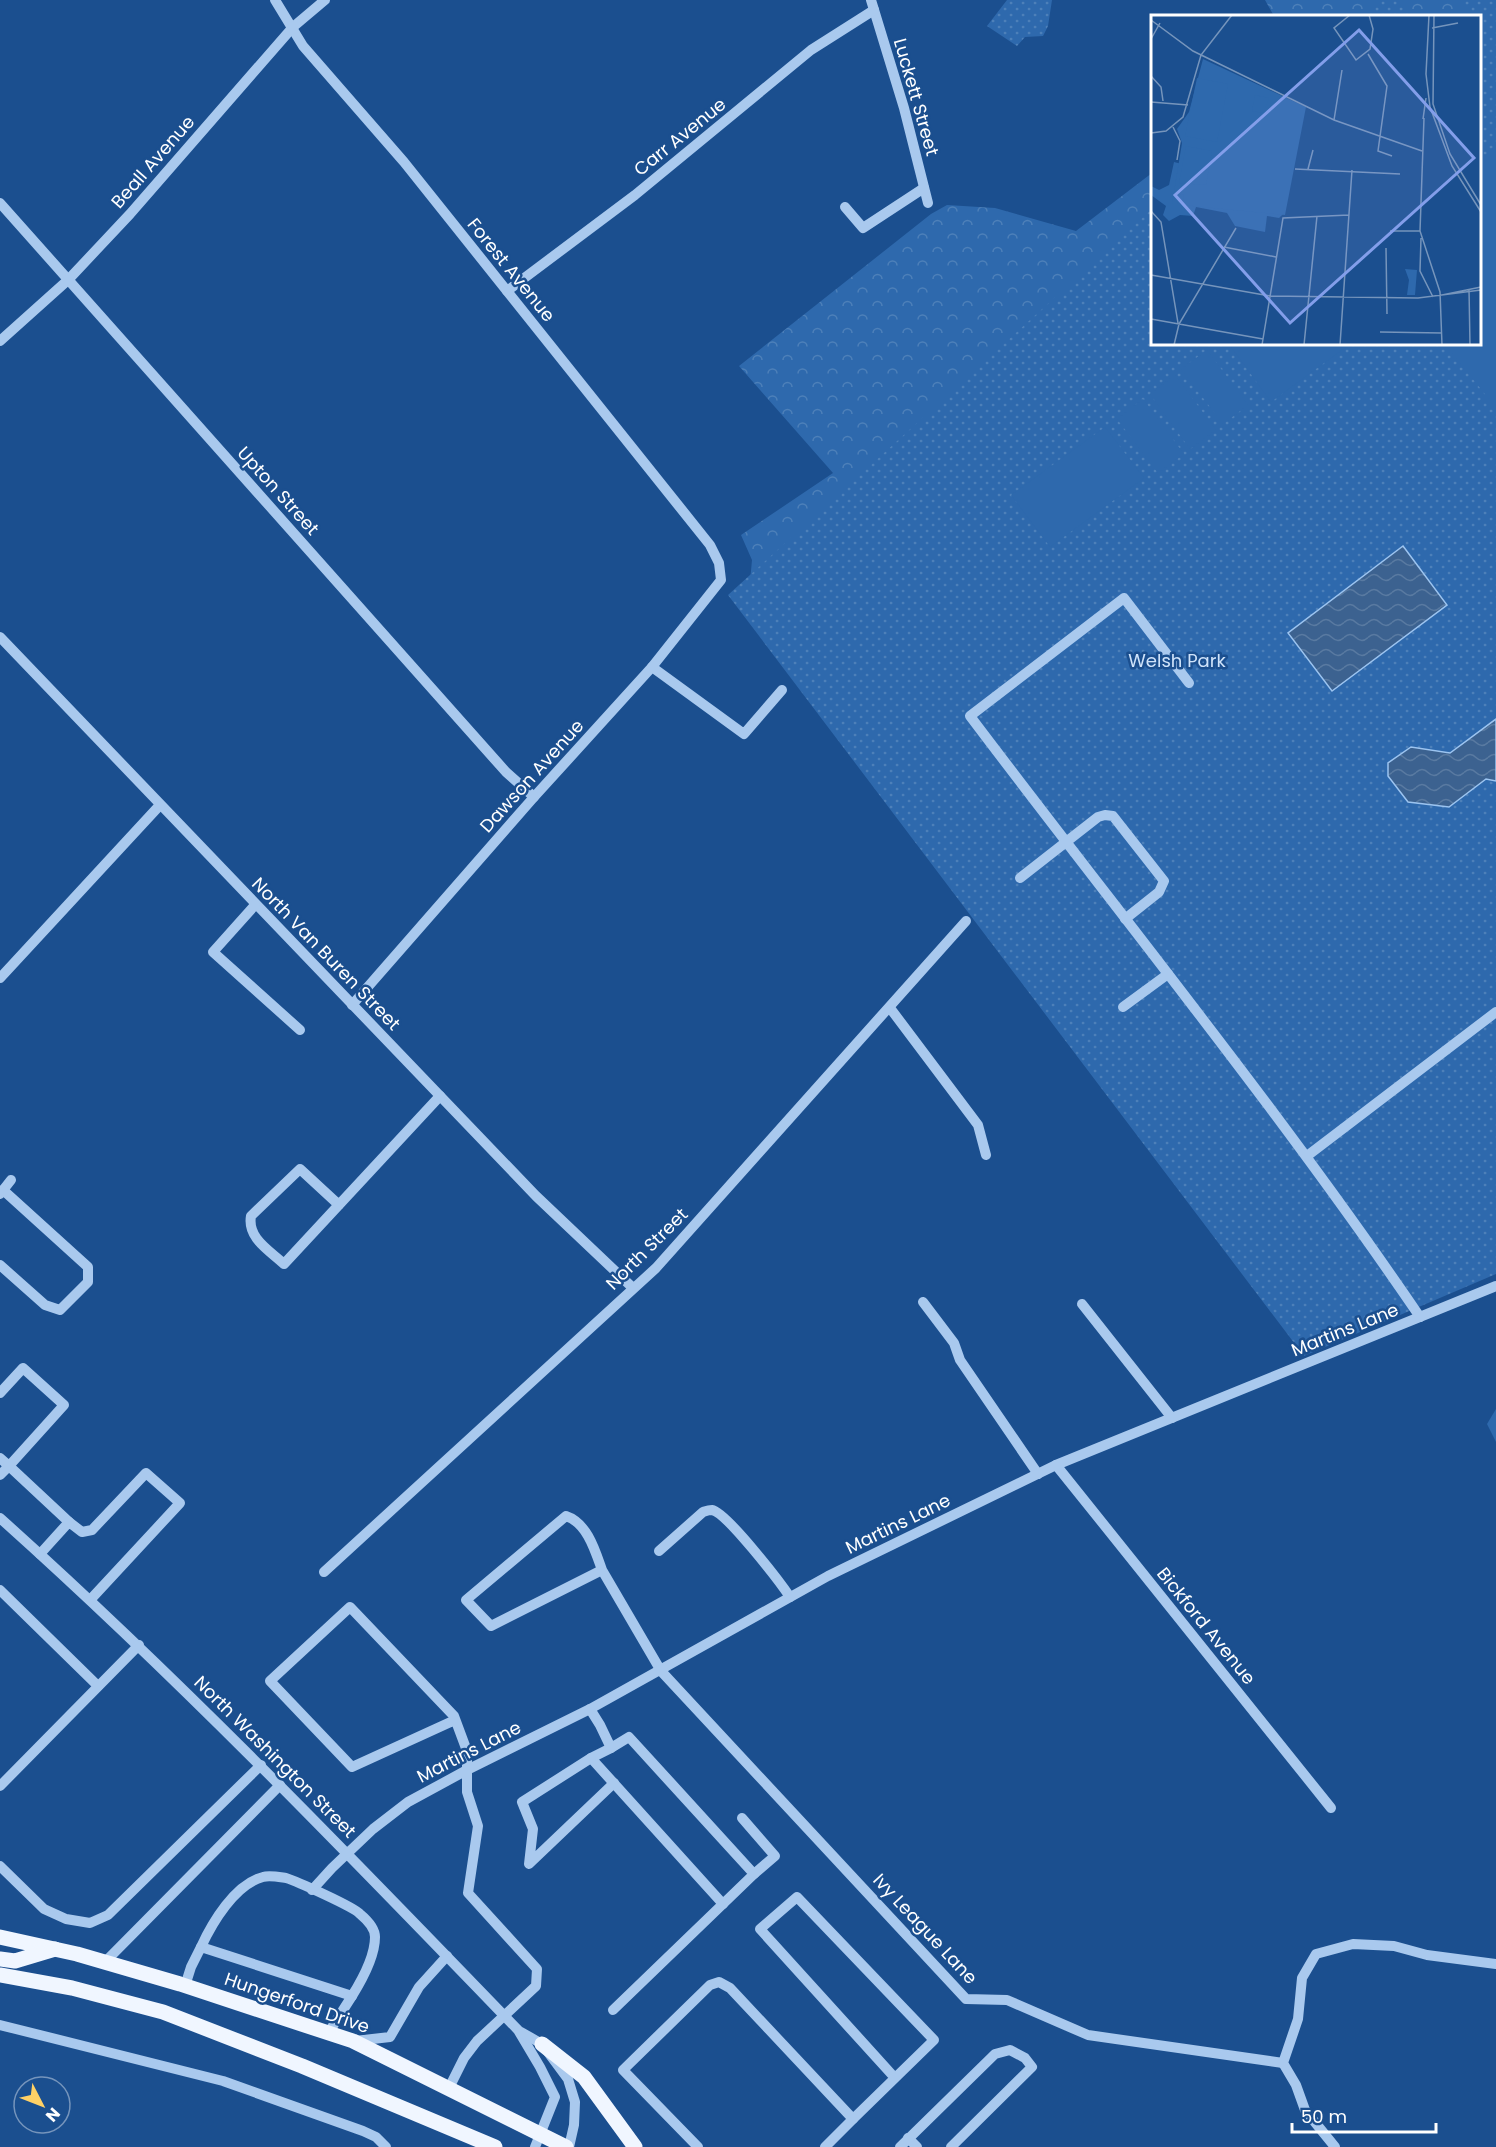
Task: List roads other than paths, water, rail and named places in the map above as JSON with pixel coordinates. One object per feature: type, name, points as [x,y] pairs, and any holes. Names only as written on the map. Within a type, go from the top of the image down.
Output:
[{"type":"main road","name":"Hungerford Drive","points":[[0,1937],[105,1962],[329,2032],[353,2041],[449,2088],[538,2141],[567,2147]]},
{"type":"main road","points":[[0,1959],[15,1961],[55,1949]]},
{"type":"main road","points":[[0,1975],[72,1988],[163,2012],[302,2066],[495,2147]]},
{"type":"main road","points":[[542,2044],[584,2077],[635,2147]]},
{"type":"street","name":"Forest Avenue","points":[[275,0],[303,46],[404,162],[710,545],[719,563]]},
{"type":"street","name":"Beall Avenue","points":[[0,341],[68,280],[130,214],[293,27],[325,0]]},
{"type":"street","name":"Luckett Street","points":[[873,5],[904,108],[928,203]]},
{"type":"street","name":"Carr Avenue","points":[[507,291],[635,195],[812,50],[873,5]]},
{"type":"street","points":[[845,207],[863,228],[924,188]]},
{"type":"street","name":"Upton Street","points":[[0,203],[506,772],[534,797]]},
{"type":"street","name":"Dawson Avenue","points":[[352,1005],[534,797],[652,667],[721,580],[719,563]]},
{"type":"street","points":[[1189,682],[1124,598],[970,716],[1264,1097],[1420,1317]]},
{"type":"street","name":"North Van Buren Street","points":[[0,637],[536,1196],[633,1288]]},
{"type":"street","points":[[652,667],[744,734],[782,690]]},
{"type":"street","points":[[0,978],[160,805]]},
{"type":"street","points":[[1020,878],[1098,817],[1105,814],[1113,816],[1164,881],[1159,892],[1125,919]]},
{"type":"street","points":[[255,905],[213,952],[300,1030]]},
{"type":"street","name":"North Street","points":[[324,1572],[656,1268],[966,921]]},
{"type":"street","points":[[1123,1007],[1168,974]]},
{"type":"street","points":[[890,1008],[978,1125],[986,1155]]},
{"type":"street","points":[[1307,1156],[1496,1012]]},
{"type":"street","points":[[339,1205],[300,1169],[251,1216],[249,1225],[252,1235],[284,1264],[339,1205],[440,1096]]},
{"type":"street","points":[[0,1265],[45,1305],[60,1310],[88,1282],[88,1267],[1,1192],[11,1180]]},
{"type":"street","name":"Martins Lane","points":[[312,1890],[373,1829],[408,1802],[661,1671],[790,1597],[1056,1465],[1496,1286]]},
{"type":"street","points":[[923,1302],[954,1343],[960,1360],[1038,1474]]},
{"type":"street","points":[[1082,1304],[1172,1418]]},
{"type":"street","points":[[0,1393],[23,1368],[64,1405],[0,1475]]},
{"type":"street","points":[[0,1458],[82,1532],[92,1530],[146,1473],[180,1503],[91,1599]]},
{"type":"street","name":"Bickford Avenue","points":[[1056,1465],[1331,1808]]},
{"type":"street","points":[[659,1551],[703,1512],[714,1511],[722,1516],[746,1542],[790,1597]]},
{"type":"street","name":"Ivy League Lane","points":[[602,1570],[491,1626],[466,1600],[566,1516],[576,1520],[593,1544],[602,1570],[661,1671],[966,1999],[1007,2000],[1088,2035],[1283,2063]]},
{"type":"street","name":"North Washington Street","points":[[0,1518],[91,1599],[261,1765],[518,2030],[555,2097],[538,2141]]},
{"type":"street","points":[[40,1554],[69,1522]]},
{"type":"street","points":[[0,1590],[98,1686]]},
{"type":"street","points":[[449,2088],[464,2058],[477,2041],[536,1986],[537,1969],[468,1893],[478,1826],[467,1792],[467,1751],[454,1716],[350,1607],[270,1682],[352,1767],[455,1720]]},
{"type":"street","points":[[0,1786],[139,1645]]},
{"type":"street","points":[[590,1709],[611,1748]]},
{"type":"street","points":[[614,1783],[529,1864],[533,1829],[522,1802],[629,1737],[754,1874]]},
{"type":"street","points":[[591,1758],[723,1904]]},
{"type":"street","points":[[0,1866],[44,1909],[66,1918],[90,1923],[108,1915],[261,1765]]},
{"type":"street","points":[[105,1962],[280,1785]]},
{"type":"street","points":[[613,2010],[775,1856],[742,1818]]},
{"type":"street","points":[[185,1986],[191,1967],[213,1922],[246,1884],[265,1876],[287,1878],[359,1912],[372,1927],[375,1936],[362,1980],[329,2032]]},
{"type":"street","points":[[825,2147],[934,2040],[796,1897],[760,1929],[894,2078]]},
{"type":"street","points":[[1335,2147],[1305,2110],[1296,2085],[1283,2063],[1298,2019],[1302,1978],[1316,1954],[1353,1944],[1394,1946],[1427,1955],[1496,1964]]},
{"type":"street","points":[[201,1947],[352,1996]]},
{"type":"street","points":[[353,2041],[390,2037],[419,1988],[447,1956]]},
{"type":"street","points":[[698,2147],[623,2070],[710,1985],[719,1982],[730,1988],[853,2119]]},
{"type":"street","points":[[0,2025],[223,2081],[363,2130],[376,2137],[386,2147]]},
{"type":"street","name":"North Washington Street","points":[[518,2030],[542,2044],[568,2079],[575,2102],[567,2147]]},
{"type":"street","points":[[900,2147],[995,2054],[1010,2050],[1025,2058],[1032,2067],[951,2147]]},
{"type":"street","points":[[908,2138],[918,2147]]},
{"type":"water","points":[[1403,546],[1447,605],[1332,691],[1288,633]]},
{"type":"water","points":[[1496,719],[1496,781],[1486,779],[1449,807],[1408,802],[1388,776],[1388,763],[1411,747],[1450,753]]},
{"type":"park label","name":"Welsh Park","points":[[1177,661]]}]
